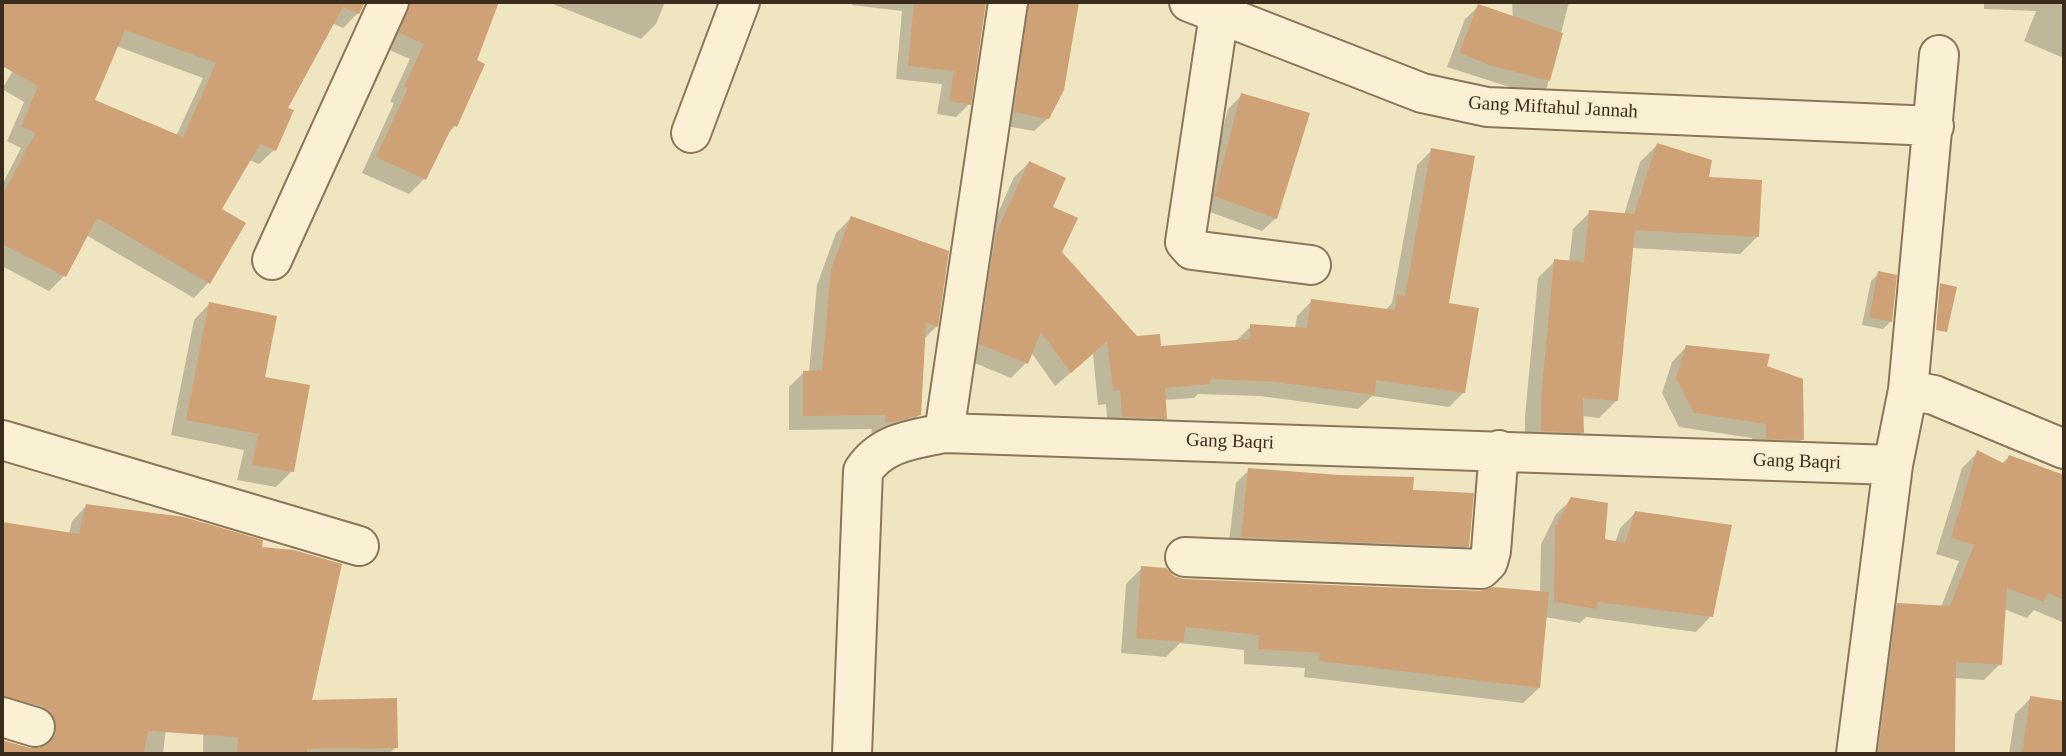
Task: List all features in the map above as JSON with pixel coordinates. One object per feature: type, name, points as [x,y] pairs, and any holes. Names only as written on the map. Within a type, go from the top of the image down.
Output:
[{"type":"street","points":[[272,260],[389,2]]},
{"type":"street","points":[[691,133],[740,2]]},
{"type":"street","points":[[944,433],[1008,2]]},
{"type":"street","points":[[1204,8],[1185,242],[1192,250],[1311,265]]},
{"type":"street","name":"Gang Miftahul Jannah","points":[[1204,8],[1422,93],[1477,105],[1934,126]]},
{"type":"street","points":[[1856,754],[1893,465],[1909,390],[1939,55]]},
{"type":"street","points":[[1909,390],[1934,395],[2064,449]]},
{"type":"street","name":"Gang Baqri","points":[[852,754],[863,471],[873,456],[892,444],[944,433],[1893,465]]},
{"type":"street","points":[[2,440],[359,545]]},
{"type":"street","points":[[1185,557],[1481,569],[1488,562],[1491,551],[1499,450]]},
{"type":"building","points":[[2,2],[365,2],[359,14],[343,7],[288,108],[294,110],[276,151],[260,144],[222,209],[246,223],[210,284],[97,218],[66,277],[2,244],[2,196],[35,133],[21,126],[38,86],[2,66]],"holes":[[[125,30],[216,63],[183,137],[95,100]]]},
{"type":"building","points":[[411,2],[499,2],[477,60],[485,64],[457,127],[453,125],[426,180],[376,157],[408,88],[404,86],[424,44],[399,33]]},
{"type":"building","points":[[914,2],[986,2],[971,105],[949,101],[954,71],[908,66]]},
{"type":"building","points":[[1029,2],[1079,2],[1064,90],[1049,119],[1014,112]]},
{"type":"building","points":[[1478,4],[1563,33],[1550,81],[1492,66],[1459,53]]},
{"type":"building","points":[[1241,93],[1310,113],[1277,219],[1214,196]]},
{"type":"building","points":[[1657,143],[1712,160],[1709,177],[1762,180],[1759,237],[1635,230],[1618,401],[1583,398],[1584,433],[1541,431],[1541,398],[1554,259],[1584,262],[1589,210],[1634,214]]},
{"type":"building","points":[[1431,148],[1475,156],[1449,303],[1479,308],[1465,393],[1376,380],[1375,395],[1275,382],[1210,379],[1210,384],[1165,388],[1167,419],[1122,417],[1120,390],[1113,391],[1107,341],[1071,373],[1041,332],[1028,364],[979,344],[996,233],[1029,161],[1066,178],[1053,207],[1078,218],[1062,252],[1137,336],[1160,334],[1161,346],[1250,339],[1250,324],[1307,328],[1311,299],[1395,310],[1397,295],[1405,296]]},
{"type":"building","points":[[851,216],[949,251],[938,327],[926,323],[921,415],[893,422],[885,422],[886,415],[803,416],[803,371],[822,370],[831,269]]},
{"type":"building","points":[[1878,271],[1897,275],[1892,322],[1869,317]]},
{"type":"building","points":[[1940,283],[1957,287],[1947,332],[1936,330]]},
{"type":"building","points":[[209,302],[277,316],[265,377],[310,385],[294,472],[252,465],[258,434],[186,420]]},
{"type":"building","points":[[1686,345],[1770,354],[1767,366],[1803,379],[1804,440],[1766,439],[1766,424],[1694,413],[1676,378]]},
{"type":"building","points":[[1977,450],[2005,464],[2009,455],[2064,475],[2064,600],[2048,593],[2044,602],[2007,588],[2002,665],[1956,662],[1955,754],[1878,754],[1897,603],[1950,606],[1974,545],[1951,538]]},
{"type":"building","points":[[1248,468],[1338,475],[1414,477],[1413,490],[1474,493],[1469,547],[1241,537]]},
{"type":"building","points":[[1571,497],[1608,503],[1605,539],[1625,543],[1635,511],[1732,525],[1713,617],[1598,602],[1597,609],[1554,602],[1555,527]]},
{"type":"building","points":[[86,504],[184,517],[263,540],[262,547],[294,550],[342,564],[312,700],[397,698],[398,748],[307,749],[307,754],[237,754],[238,737],[148,731],[143,754],[2,754],[2,740],[29,748],[39,748],[49,743],[56,734],[56,723],[51,713],[42,706],[2,696],[2,522],[79,534]]},
{"type":"building","points":[[1141,566],[1166,568],[1174,576],[1184,579],[1480,591],[1493,587],[1549,592],[1540,688],[1319,661],[1320,653],[1258,649],[1259,635],[1185,627],[1184,642],[1136,638]]},
{"type":"building","points":[[2030,696],[2064,701],[2064,754],[2022,754]]}]
